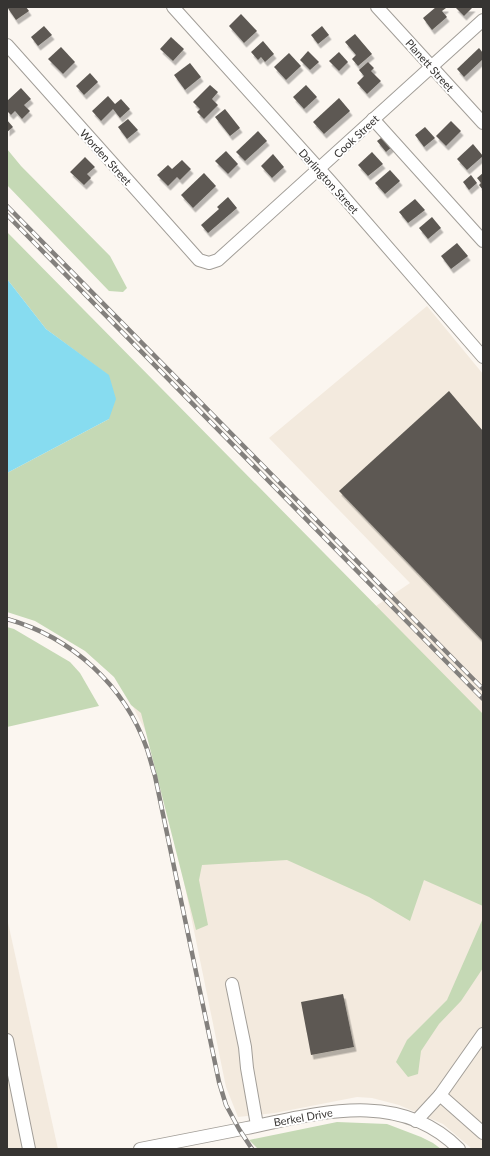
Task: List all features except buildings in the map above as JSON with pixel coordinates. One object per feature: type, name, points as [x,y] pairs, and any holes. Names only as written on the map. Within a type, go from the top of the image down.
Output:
[{"type":"street","name":"Darlington Street","points":[[173,7],[319,170],[483,357]]},
{"type":"street","name":"Planett Street","points":[[377,7],[483,123]]},
{"type":"street","name":"Cook Street","points":[[208,263],[218,260],[483,20]]},
{"type":"street","name":"Worden Street","points":[[7,45],[198,260],[208,263]]},
{"type":"street","points":[[373,119],[483,241]]},
{"type":"street","points":[[232,984],[245,1047],[247,1068],[258,1126]]},
{"type":"street","points":[[416,1121],[440,1095],[483,1034]]},
{"type":"street","points":[[7,1040],[29,1149]]},
{"type":"street","points":[[440,1095],[483,1133]]},
{"type":"street","name":"Berkel Drive","points":[[140,1149],[313,1114],[342,1110],[368,1110],[392,1113],[416,1121],[436,1131],[459,1149]]},
{"type":"shaded area","points":[[427,306],[483,374],[483,1149],[472,1149],[443,1124],[399,1105],[372,1098],[357,1097],[275,1113],[238,1117],[226,1087],[158,755],[120,682],[373,608],[410,583],[269,438]]},
{"type":"shaded area","points":[[7,918],[58,1149],[7,1149]]},
{"type":"green space","points":[[7,149],[21,166],[110,256],[127,288],[123,292],[109,291],[7,185]]},
{"type":"green space","points":[[7,232],[483,714],[483,906],[424,880],[410,921],[369,897],[287,860],[202,865],[199,880],[208,925],[196,930],[141,713],[131,705],[114,677],[85,651],[35,621],[7,612],[7,473],[109,419],[108,375],[46,329],[7,279]]},
{"type":"green space","points":[[7,627],[14,629],[70,662],[80,673],[99,706],[7,727]]},
{"type":"green space","points":[[483,918],[483,968],[461,1001],[439,1024],[421,1051],[418,1074],[408,1077],[396,1062],[407,1040],[447,1000]]},
{"type":"green space","points":[[337,1122],[387,1124],[421,1137],[441,1149],[258,1149],[249,1140]]},
{"type":"water","points":[[7,279],[46,329],[109,375],[116,399],[109,419],[7,473]]},
{"type":"railway","points":[[7,206],[483,689]]},
{"type":"railway","points":[[7,215],[483,699]]},
{"type":"railway","points":[[7,619],[31,627],[74,651],[93,667],[110,685],[125,705],[137,726],[147,749],[155,776],[219,1082],[226,1105],[252,1149]]}]
